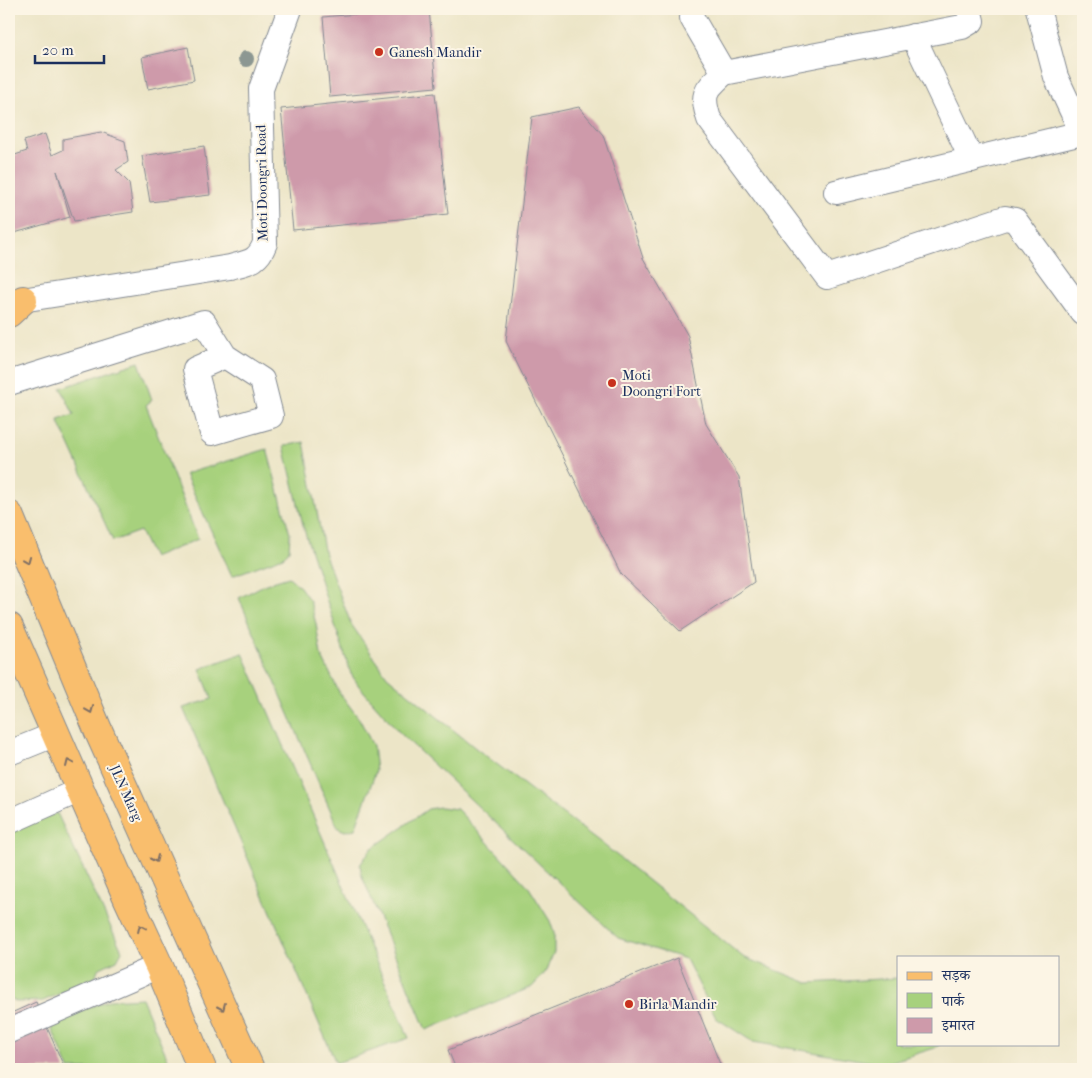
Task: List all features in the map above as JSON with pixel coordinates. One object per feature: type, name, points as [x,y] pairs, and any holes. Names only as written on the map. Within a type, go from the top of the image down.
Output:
[{"type":"main road","name":"JLN Marg","points":[[9,515],[98,730],[250,1069]]},
{"type":"main road","points":[[9,627],[128,900],[159,966],[202,1069]]},
{"type":"street","name":"Moti Doongri Road","points":[[13,305],[230,267],[254,260],[261,253],[265,242],[261,89],[290,9]]},
{"type":"street","points":[[969,9],[972,21],[962,27],[724,73],[708,88],[704,102],[709,119],[827,277],[1005,218],[1015,220],[1083,313]]},
{"type":"street","points":[[836,192],[1083,134],[1056,77],[1038,9]]},
{"type":"street","points":[[692,18],[724,73]]},
{"type":"street","points":[[913,36],[972,160]]},
{"type":"street","points":[[9,383],[204,322],[225,356]]},
{"type":"street","points":[[9,753],[56,734]]},
{"type":"street","points":[[9,822],[80,790]]},
{"type":"street","points":[[9,1031],[159,966]]},
{"type":"green space","points":[[139,362],[152,400],[146,405],[198,539],[153,558],[140,531],[113,541],[58,420],[74,415],[61,388]]},
{"type":"green space","points":[[304,442],[325,555],[351,624],[387,676],[478,750],[600,842],[743,957],[808,983],[897,978],[897,1046],[938,1046],[883,1064],[753,1042],[716,1018],[686,959],[618,938],[400,733],[359,686],[351,674],[304,529],[284,446]]},
{"type":"green space","points":[[267,449],[290,534],[289,550],[283,557],[232,576],[185,474]]},
{"type":"green space","points":[[289,577],[300,587],[310,601],[321,655],[339,692],[360,720],[373,746],[376,771],[355,829],[345,831],[338,828],[239,598],[266,584]]},
{"type":"green space","points":[[243,653],[409,1038],[336,1063],[183,708],[212,699],[200,669]]},
{"type":"green space","points":[[440,807],[457,809],[528,886],[550,921],[554,933],[554,952],[545,973],[532,987],[426,1030],[362,876],[360,865],[371,849],[428,809]]},
{"type":"green space","points":[[57,813],[122,951],[117,960],[98,969],[95,978],[43,1001],[16,1002],[9,996],[9,831]]},
{"type":"green space","points":[[142,998],[172,1069],[69,1069],[49,1022],[109,1000]]},
{"type":"building","name":"Ganesh Mandir","points":[[429,9],[436,87],[330,97],[323,17]]},
{"type":"building","points":[[188,47],[194,80],[148,89],[142,57]]},
{"type":"building","points":[[435,93],[448,214],[293,230],[281,109]]},
{"type":"building","name":"Moti Doongri Fort","points":[[579,107],[603,135],[643,258],[688,336],[706,424],[739,477],[754,582],[680,631],[621,574],[506,341],[532,117]]},
{"type":"building","points":[[101,132],[125,141],[128,162],[116,170],[129,183],[133,212],[74,221],[57,171],[70,217],[11,234],[9,226],[9,157],[27,151],[24,141],[45,134],[52,155],[63,150],[63,139]]},
{"type":"building","points":[[204,146],[210,195],[150,202],[142,156]]},
{"type":"building","name":"Birla Mandir","points":[[677,958],[722,1069],[456,1069],[448,1050]]},
{"type":"building","points":[[36,1002],[65,1069],[9,1069],[9,1014]]},
{"type":"place","name":"Ganesh Mandir","points":[[379,52]]},
{"type":"place","name":"Moti Doongri Fort","points":[[612,383]]},
{"type":"place","name":"Birla Mandir","points":[[629,1004]]}]
